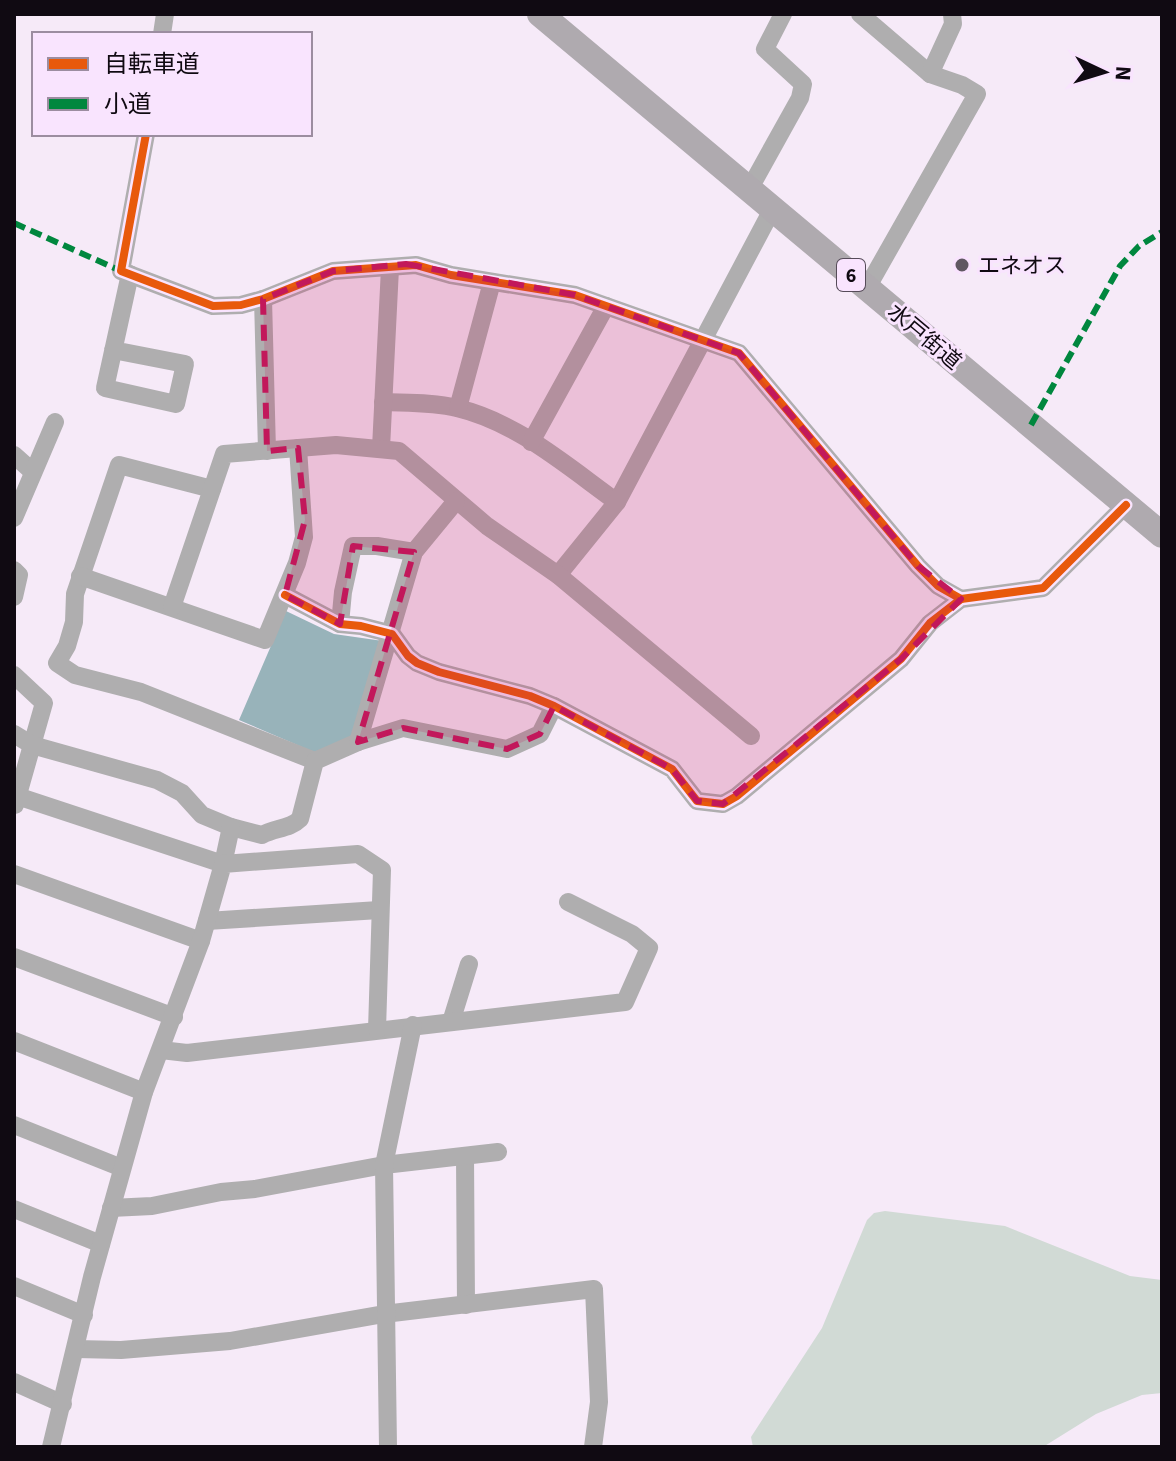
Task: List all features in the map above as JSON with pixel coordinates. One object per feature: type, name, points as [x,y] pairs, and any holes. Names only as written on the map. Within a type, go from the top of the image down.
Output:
[{"type":"highway","name":"水戸街道","points":[[540,14],[1162,535]]},
{"type":"street","points":[[750,188],[800,98],[803,84],[765,49],[783,14]]},
{"type":"street","points":[[860,14],[930,74],[962,85],[977,94],[867,288]]},
{"type":"street","points":[[930,74],[953,24],[952,14]]},
{"type":"street","points":[[146,136],[121,271],[213,306],[241,305],[263,299],[333,271],[416,265],[451,275],[549,290],[606,306],[739,353],[918,566],[938,586],[961,599]]},
{"type":"street","points":[[558,575],[617,502],[773,208]]},
{"type":"street","points":[[381,448],[390,268]]},
{"type":"street","points":[[113,350],[130,274]]},
{"type":"street","points":[[458,408],[492,282]]},
{"type":"street","points":[[263,299],[267,451]]},
{"type":"street","points":[[531,442],[606,306]]},
{"type":"street","points":[[383,402],[433,404],[485,417],[531,442],[617,502]]},
{"type":"street","points":[[14,518],[55,422]]},
{"type":"street","points":[[172,607],[224,454],[336,445],[399,451],[456,501],[558,575],[751,736]]},
{"type":"street","points":[[80,576],[265,640],[285,595],[304,537],[298,448]]},
{"type":"street","points":[[14,455],[33,472]]},
{"type":"street","points":[[212,489],[119,465],[80,576],[75,594],[74,622],[67,646],[57,663],[75,675],[141,692],[315,761],[358,742],[403,728],[507,749],[540,734],[554,706]]},
{"type":"street","points":[[358,742],[414,552],[456,501]]},
{"type":"street","points":[[285,595],[340,624],[392,634],[417,663],[554,706],[672,769],[697,801],[723,804],[761,777],[901,659],[930,623],[961,599],[1043,588],[1126,505]]},
{"type":"street","points":[[340,624],[353,546],[414,552]]},
{"type":"street","points":[[14,570],[19,575],[14,597]]},
{"type":"street","points":[[14,675],[44,703],[15,799],[223,864],[358,854],[382,870],[377,1030]]},
{"type":"street","points":[[14,734],[32,745],[157,780],[182,793],[202,815],[262,835],[294,825],[300,819],[315,761]]},
{"type":"street","points":[[51,1447],[101,1244],[144,1092],[201,941],[231,827]]},
{"type":"street","points":[[14,874],[201,941]]},
{"type":"street","points":[[161,1050],[187,1053],[625,1002],[649,948],[632,934],[568,902]]},
{"type":"street","points":[[207,921],[379,910]]},
{"type":"street","points":[[14,957],[174,1017]]},
{"type":"street","points":[[451,1022],[469,964]]},
{"type":"street","points":[[388,1447],[384,1165],[413,1025]]},
{"type":"street","points":[[14,1041],[144,1092]]},
{"type":"street","points":[[14,1125],[122,1168]]},
{"type":"street","points":[[111,1208],[152,1206],[384,1165],[498,1152]]},
{"type":"street","points":[[465,1156],[466,1305]]},
{"type":"street","points":[[14,1209],[101,1244]]},
{"type":"street","points":[[14,1286],[84,1315]]},
{"type":"street","points":[[76,1349],[121,1350],[230,1341],[384,1314],[594,1289],[599,1402],[593,1447]]},
{"type":"street","points":[[14,1382],[63,1404]]},
{"type":"highlighted area","points":[[406,264],[575,295],[739,353],[918,566],[961,599],[901,659],[723,804],[697,801],[672,769],[554,706],[540,734],[507,749],[403,728],[358,742],[414,552],[353,546],[340,624],[285,595],[305,520],[298,448],[267,451],[263,299],[333,271]]},
{"type":"shaded area","points":[[885,1211],[1005,1226],[1130,1276],[1162,1280],[1162,1393],[1142,1395],[1096,1414],[1043,1447],[753,1447],[751,1437],[822,1328],[867,1220],[874,1213]]},
{"type":"water","points":[[286,611],[334,634],[383,641],[352,737],[316,753],[239,720]]},
{"type":"marked path","points":[[14,223],[121,271]]},
{"type":"marked path","points":[[1031,425],[1120,266],[1139,246],[1162,232]]},
{"type":"cycle path","points":[[146,136],[121,271],[213,306],[241,305],[263,299],[333,271],[416,265],[451,275],[575,295],[739,353],[918,566],[938,586],[961,599]]},
{"type":"cycle path","points":[[285,595],[340,624],[392,634],[417,663],[554,706],[672,769],[697,801],[723,804],[737,796],[901,659],[930,623],[961,599],[1043,588],[1126,505]]},
{"type":"place","name":"エネオス","points":[[962,265]]}]
